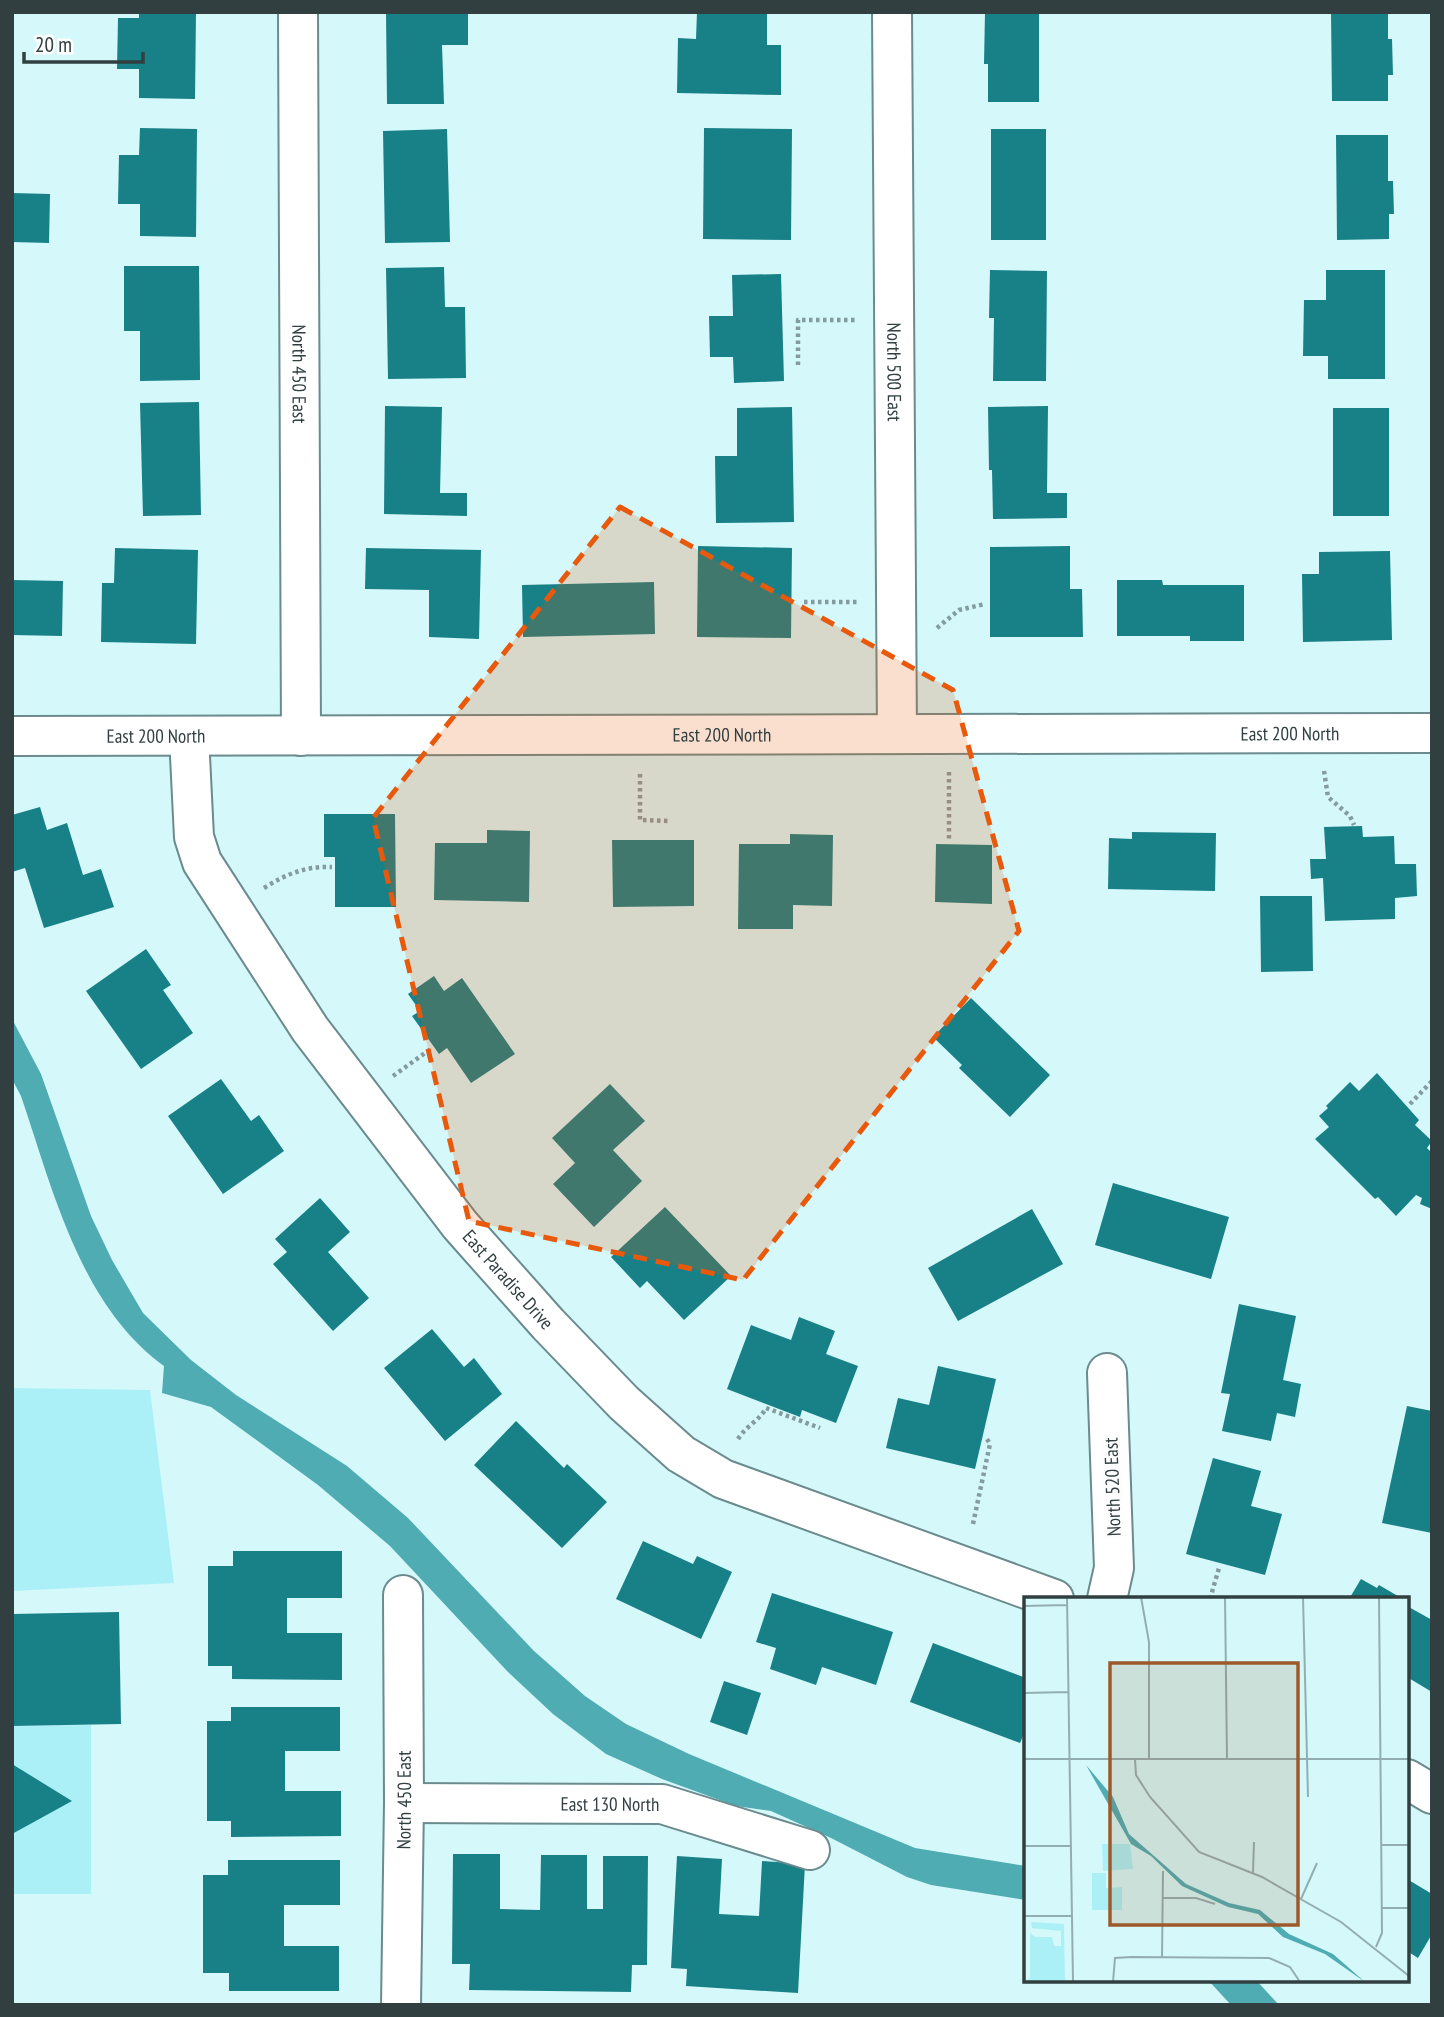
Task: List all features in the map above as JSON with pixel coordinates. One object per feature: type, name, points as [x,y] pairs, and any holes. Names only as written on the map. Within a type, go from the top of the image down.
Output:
[{"type":"street","name":"North 450 East","points":[[298,12],[302,736]]},
{"type":"street","name":"North 500 East","points":[[892,12],[897,734]]},
{"type":"street","name":"East 200 North","points":[[12,736],[1432,733]]},
{"type":"street","name":"East Paradise Drive","points":[[189,736],[194,837],[202,862],[310,1029],[460,1225],[548,1324],[624,1403],[681,1454],[723,1479],[1048,1597]]},
{"type":"street","name":"North 520 East","points":[[1107,1373],[1114,1567],[1107,1597]]},
{"type":"street","name":"North 450 East","points":[[401,2005],[403,1595]]},
{"type":"street","points":[[1409,1780],[1432,1794]]},
{"type":"street","name":"East 130 North","points":[[404,1803],[662,1804],[810,1850]]},
{"type":"path","points":[[798,365],[798,320],[894,320]]},
{"type":"path","points":[[804,602],[896,602]]},
{"type":"path","points":[[936,628],[959,610],[985,604]]},
{"type":"path","points":[[1324,769],[1328,797],[1350,816],[1354,825]]},
{"type":"path","points":[[640,771],[640,820],[670,821]]},
{"type":"path","points":[[949,771],[949,841]]},
{"type":"path","points":[[260,891],[281,877],[299,870],[316,866],[332,867]]},
{"type":"path","points":[[391,1078],[432,1048]]},
{"type":"path","points":[[1410,1104],[1432,1081]]},
{"type":"path","points":[[738,1438],[746,1427],[762,1416],[766,1408],[820,1428]]},
{"type":"path","points":[[973,1524],[988,1462],[990,1444],[986,1438]]},
{"type":"path","points":[[1211,1597],[1219,1568]]},
{"type":"highlighted area","points":[[620,507],[953,690],[1019,931],[743,1280],[469,1221],[373,818]]},
{"type":"shaded area","points":[[12,1019],[41,1074],[91,1216],[112,1260],[143,1313],[191,1360],[236,1395],[347,1466],[408,1518],[534,1651],[585,1696],[626,1724],[689,1754],[915,1848],[1024,1866],[1024,1900],[931,1885],[907,1877],[771,1811],[736,1806],[662,1779],[606,1754],[553,1714],[508,1672],[390,1546],[318,1485],[211,1407],[162,1393],[164,1366],[135,1341],[90,1279],[58,1207],[21,1096],[12,1079]]},
{"type":"shaded area","points":[[12,1388],[150,1390],[174,1583],[12,1591]]},
{"type":"shaded area","points":[[91,1725],[91,1894],[12,1894],[12,1726]]},
{"type":"shaded area","points":[[1210,1982],[1258,1982],[1279,2005],[1231,2005]]},
{"type":"building","points":[[139,12],[196,12],[195,99],[139,98],[139,69],[117,69],[118,18],[139,18]]},
{"type":"building","points":[[386,12],[468,12],[468,45],[442,45],[444,104],[387,104]]},
{"type":"building","points":[[697,12],[767,12],[767,45],[781,45],[781,95],[677,93],[678,38],[696,39]]},
{"type":"building","points":[[985,12],[1039,12],[1039,102],[988,102],[988,64],[984,64]]},
{"type":"building","points":[[1331,12],[1388,12],[1388,39],[1392,39],[1393,75],[1388,75],[1388,101],[1332,101]]},
{"type":"building","points":[[140,128],[197,129],[196,237],[140,236],[140,204],[118,204],[119,155],[139,155]]},
{"type":"building","points":[[704,128],[792,129],[791,240],[703,239]]},
{"type":"building","points":[[447,129],[450,242],[385,243],[383,131]]},
{"type":"building","points":[[991,129],[1046,129],[1046,240],[991,240]]},
{"type":"building","points":[[1336,135],[1388,135],[1388,181],[1393,181],[1394,214],[1389,214],[1389,239],[1337,240]]},
{"type":"building","points":[[12,193],[50,194],[49,243],[12,242]]},
{"type":"building","points":[[124,266],[199,266],[200,380],[140,381],[140,331],[124,331]]},
{"type":"building","points":[[444,267],[445,307],[465,307],[466,378],[388,379],[386,268]]},
{"type":"building","points":[[990,270],[1047,271],[1046,381],[993,381],[994,318],[989,318]]},
{"type":"building","points":[[1326,270],[1385,270],[1385,379],[1328,379],[1328,356],[1303,356],[1304,300],[1326,300]]},
{"type":"building","points":[[781,274],[784,381],[734,383],[733,357],[710,357],[709,316],[733,316],[732,275]]},
{"type":"building","points":[[199,402],[201,515],[143,516],[140,403]]},
{"type":"building","points":[[385,406],[442,407],[440,493],[467,493],[467,516],[384,514]]},
{"type":"building","points":[[1048,406],[1047,493],[1067,493],[1067,518],[993,519],[988,407]]},
{"type":"building","points":[[792,407],[794,522],[716,523],[715,456],[737,456],[737,408]]},
{"type":"building","points":[[1333,408],[1389,408],[1389,516],[1333,516]]},
{"type":"building","points":[[698,546],[792,548],[791,638],[697,637]]},
{"type":"building","points":[[1070,546],[1070,589],[1082,589],[1083,637],[990,637],[990,547]]},
{"type":"building","points":[[115,548],[198,550],[196,644],[101,642],[102,583],[114,583]]},
{"type":"building","points":[[366,548],[481,550],[479,639],[429,637],[429,590],[365,589]]},
{"type":"building","points":[[1390,551],[1392,640],[1303,642],[1302,574],[1319,574],[1319,552]]},
{"type":"building","points":[[12,580],[63,581],[62,636],[12,635]]},
{"type":"building","points":[[1117,580],[1162,580],[1163,585],[1244,585],[1244,641],[1190,641],[1190,636],[1117,636]]},
{"type":"building","points":[[654,582],[655,634],[523,637],[522,585]]},
{"type":"building","points":[[40,807],[47,830],[67,823],[83,875],[101,869],[114,907],[44,928],[25,868],[12,872],[12,815]]},
{"type":"building","points":[[324,814],[395,814],[396,907],[335,907],[335,857],[324,857]]},
{"type":"building","points":[[1362,826],[1363,837],[1394,836],[1395,864],[1416,864],[1417,896],[1395,898],[1395,919],[1325,921],[1323,878],[1311,879],[1310,859],[1326,859],[1324,827]]},
{"type":"building","points":[[487,830],[530,831],[529,902],[434,900],[435,843],[487,843]]},
{"type":"building","points":[[1132,832],[1216,833],[1215,891],[1108,889],[1109,838],[1132,839]]},
{"type":"building","points":[[790,834],[833,835],[832,906],[793,905],[793,929],[738,929],[739,844],[790,844]]},
{"type":"building","points":[[612,840],[694,840],[694,906],[613,907]]},
{"type":"building","points":[[936,844],[992,845],[992,904],[935,902]]},
{"type":"building","points":[[1260,896],[1312,896],[1313,971],[1261,972]]},
{"type":"building","points":[[146,949],[171,985],[163,990],[193,1033],[141,1069],[86,991]]},
{"type":"building","points":[[434,976],[444,991],[462,978],[515,1054],[471,1083],[447,1048],[439,1054],[412,1016],[420,1011],[408,994]]},
{"type":"building","points":[[971,998],[1050,1075],[1010,1117],[959,1068],[962,1065],[933,1037]]},
{"type":"building","points":[[1377,1073],[1419,1120],[1415,1125],[1432,1141],[1427,1148],[1432,1153],[1432,1209],[1420,1204],[1422,1198],[1416,1195],[1396,1216],[1378,1197],[1375,1199],[1315,1139],[1329,1127],[1319,1116],[1328,1108],[1326,1106],[1350,1082],[1359,1091]]},
{"type":"building","points":[[221,1079],[251,1121],[259,1115],[284,1151],[223,1194],[168,1116]]},
{"type":"building","points":[[610,1084],[645,1121],[613,1150],[642,1181],[594,1227],[553,1184],[575,1163],[552,1138]]},
{"type":"building","points":[[1113,1183],[1229,1217],[1211,1279],[1095,1245]]},
{"type":"building","points":[[320,1198],[350,1232],[328,1252],[369,1298],[333,1331],[273,1264],[287,1252],[275,1239]]},
{"type":"building","points":[[665,1207],[731,1276],[684,1320],[647,1281],[640,1288],[611,1257]]},
{"type":"building","points":[[1032,1209],[1063,1264],[958,1321],[928,1268]]},
{"type":"building","points":[[1239,1304],[1296,1316],[1283,1380],[1301,1384],[1295,1417],[1277,1413],[1271,1441],[1222,1431],[1230,1394],[1221,1393]]},
{"type":"building","points":[[799,1317],[835,1331],[826,1354],[858,1366],[836,1423],[802,1410],[800,1417],[727,1389],[751,1325],[791,1340]]},
{"type":"building","points":[[432,1329],[464,1367],[474,1358],[502,1394],[445,1441],[384,1368]]},
{"type":"building","points":[[938,1366],[996,1379],[975,1469],[886,1448],[898,1398],[929,1405]]},
{"type":"building","points":[[1407,1406],[1432,1411],[1432,1533],[1382,1523]]},
{"type":"building","points":[[516,1421],[564,1468],[567,1464],[607,1502],[562,1548],[474,1465]]},
{"type":"building","points":[[1213,1458],[1261,1471],[1251,1506],[1282,1514],[1265,1575],[1186,1554]]},
{"type":"building","points":[[643,1541],[693,1564],[697,1556],[732,1572],[701,1639],[616,1599]]},
{"type":"building","points":[[233,1551],[342,1551],[342,1598],[287,1598],[287,1633],[342,1633],[342,1680],[232,1679],[232,1666],[208,1666],[208,1566],[233,1566]]},
{"type":"building","points":[[1361,1579],[1377,1588],[1379,1585],[1400,1597],[1350,1597]]},
{"type":"building","points":[[772,1593],[893,1632],[876,1685],[822,1667],[816,1685],[770,1669],[776,1648],[756,1642]]},
{"type":"building","points":[[1409,1607],[1432,1620],[1432,1692],[1409,1678]]},
{"type":"building","points":[[119,1612],[121,1724],[12,1726],[12,1614]]},
{"type":"building","points":[[933,1643],[1024,1677],[1024,1734],[1020,1743],[910,1702]]},
{"type":"building","points":[[724,1681],[761,1693],[747,1735],[710,1722]]},
{"type":"building","points":[[231,1707],[340,1707],[340,1751],[285,1751],[285,1791],[341,1791],[341,1836],[231,1837],[231,1821],[207,1821],[207,1721],[231,1721]]},
{"type":"building","points":[[12,1764],[72,1801],[12,1834]]},
{"type":"building","points":[[453,1854],[500,1854],[500,1909],[540,1910],[541,1855],[587,1855],[587,1909],[603,1909],[603,1856],[648,1856],[647,1965],[632,1965],[631,1992],[469,1990],[470,1964],[452,1964]]},
{"type":"building","points":[[677,1856],[722,1859],[719,1914],[759,1916],[762,1861],[805,1864],[798,1993],[686,1986],[687,1969],[671,1968]]},
{"type":"building","points":[[228,1860],[340,1860],[340,1905],[284,1905],[284,1946],[339,1946],[339,1991],[229,1991],[229,1973],[203,1973],[203,1875],[228,1875]]},
{"type":"building","points":[[1409,1880],[1432,1894],[1432,1934],[1418,1958],[1409,1952]]}]
